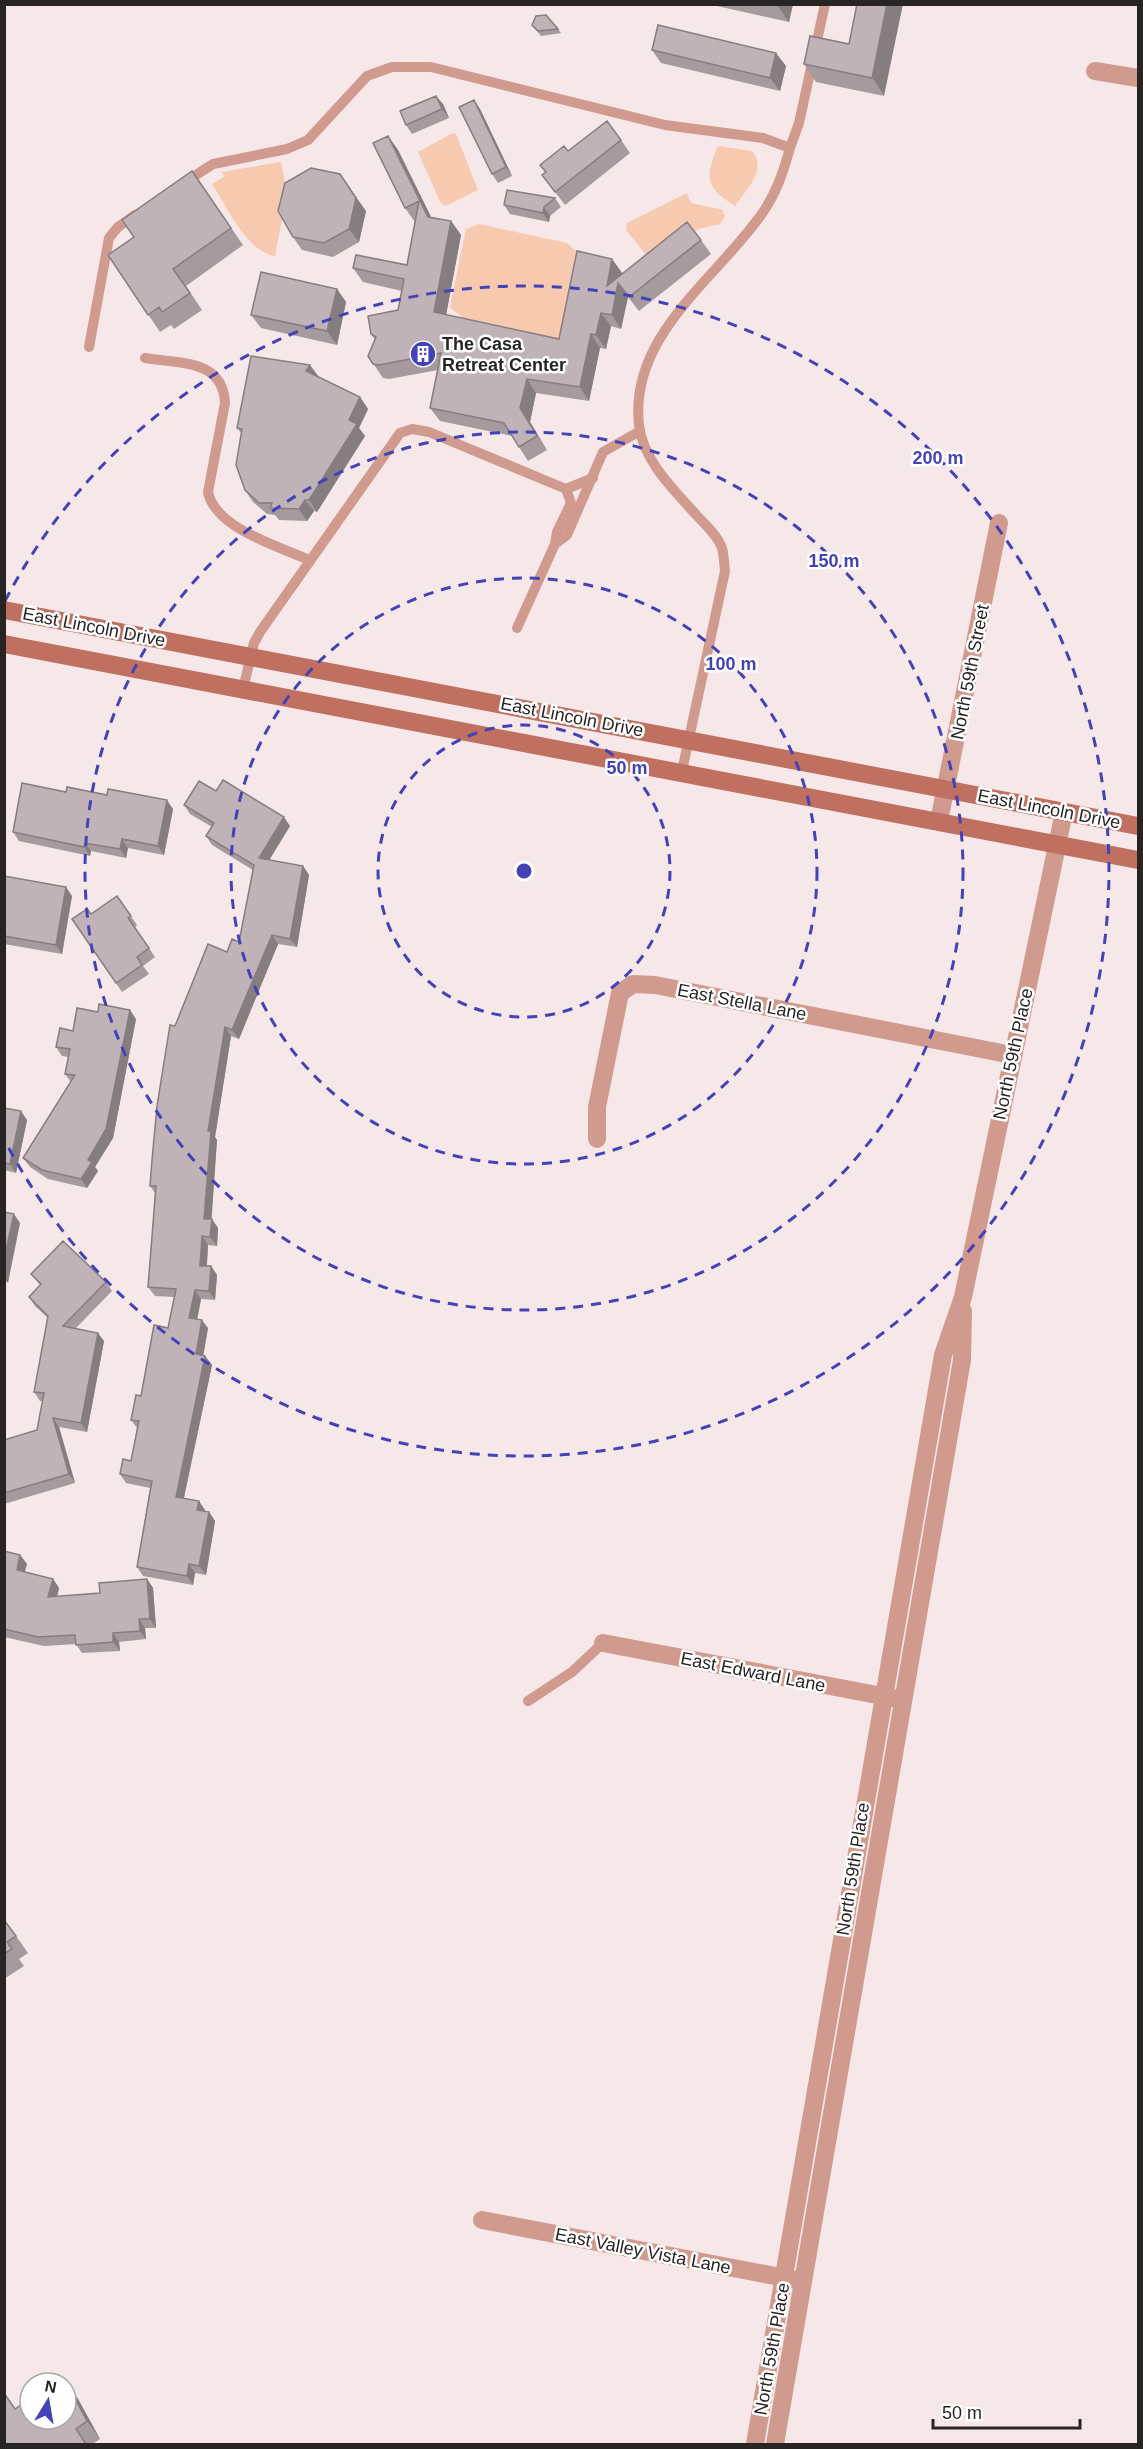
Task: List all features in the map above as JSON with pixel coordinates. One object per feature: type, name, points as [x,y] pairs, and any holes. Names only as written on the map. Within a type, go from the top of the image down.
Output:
[{"type":"main road","name":"East Lincoln Drive","points":[[4,610],[1138,826]]},
{"type":"main road","name":"East Lincoln Drive","points":[[4,644],[682,771],[1138,860]]},
{"type":"street","points":[[1095,71],[1138,78]]},
{"type":"street","name":"North 59th Street","points":[[939,821],[999,523]]},
{"type":"street","name":"North 59th Place","points":[[755,2445],[943,1355],[963,1298],[1064,812]]},
{"type":"street","name":"East Stella Lane","points":[[597,1139],[597,1107],[620,993],[633,984],[655,985],[1012,1055]]},
{"type":"street","name":"North 59th Place","points":[[776,2445],[962,1360],[963,1298]]},
{"type":"street","name":"East Edward Lane","points":[[603,1643],[903,1700]]},
{"type":"street","name":"East Valley Vista Lane","points":[[482,2220],[804,2281]]},
{"type":"lane","points":[[682,771],[725,571],[722,547],[654,466],[640,431],[639,400],[643,378],[656,345],[669,324],[761,214],[778,186],[799,123],[825,4]]},
{"type":"lane","points":[[172,190],[213,164],[287,149],[308,140],[368,76],[405,65],[431,67],[665,125],[763,138],[790,148]]},
{"type":"lane","points":[[89,347],[109,238],[118,227],[146,208]]},
{"type":"lane","points":[[145,358],[208,369],[218,376],[224,389],[225,403],[208,492],[211,503],[223,518],[250,534],[309,560]]},
{"type":"lane","points":[[243,689],[250,656],[260,632],[393,442],[407,430],[429,432],[566,489],[593,478]]},
{"type":"lane","points":[[555,544],[567,535],[603,452],[640,431]]},
{"type":"lane","points":[[518,628],[571,503],[566,489]]},
{"type":"lane","points":[[528,1701],[572,1672],[603,1643]]},
{"type":"shaded area","points":[[453,133],[456,134],[478,190],[446,206],[440,202],[418,152]]},
{"type":"shaded area","points":[[718,146],[752,151],[758,165],[754,179],[735,206],[718,193],[710,181],[711,166]]},
{"type":"shaded area","points":[[281,162],[287,193],[275,256],[255,246],[247,237],[212,184],[224,177],[222,172]]},
{"type":"shaded area","points":[[687,193],[691,203],[723,210],[725,217],[720,224],[698,229],[655,266],[626,230],[627,223]]},
{"type":"shaded area","points":[[479,224],[567,243],[578,253],[566,340],[556,345],[472,326],[450,307],[466,229]]},
{"type":"building","points":[[857,4],[887,4],[872,78],[804,64],[810,36],[849,44]]},
{"type":"building","points":[[546,15],[558,29],[538,31],[532,25],[536,16]]},
{"type":"building","points":[[658,25],[776,53],[770,78],[652,50]]},
{"type":"building","points":[[436,96],[442,109],[406,125],[400,111]]},
{"type":"building","points":[[474,100],[506,167],[492,174],[459,107]]},
{"type":"building","points":[[607,121],[621,140],[555,192],[542,175],[546,172],[540,165],[564,146],[568,151]]},
{"type":"building","points":[[388,136],[428,217],[451,221],[434,312],[559,339],[577,251],[612,259],[607,286],[687,222],[701,240],[629,297],[618,283],[612,315],[601,313],[596,335],[591,334],[580,387],[527,379],[520,408],[537,436],[519,447],[504,423],[430,408],[441,353],[379,365],[373,364],[368,356],[376,337],[371,334],[368,316],[398,310],[404,279],[353,268],[356,255],[407,265],[419,201],[405,208],[373,143]]},
{"type":"building","points":[[311,168],[340,174],[356,198],[349,229],[324,243],[293,237],[278,211],[285,183]]},
{"type":"building","points":[[192,171],[231,228],[173,269],[190,293],[162,312],[159,307],[148,315],[108,255],[134,237],[122,220]]},
{"type":"building","points":[[507,190],[555,198],[544,207],[543,213],[504,205]]},
{"type":"building","points":[[261,272],[337,289],[327,331],[251,315]]},
{"type":"building","points":[[251,356],[310,365],[306,371],[360,397],[349,420],[357,424],[309,500],[305,500],[299,509],[270,508],[272,503],[259,503],[245,490],[236,465],[242,429],[237,428]]},
{"type":"building","points":[[223,780],[284,817],[259,858],[303,866],[290,939],[272,935],[232,1030],[225,1027],[208,1131],[211,1131],[204,1219],[212,1219],[210,1237],[202,1236],[200,1266],[211,1266],[209,1291],[195,1290],[189,1318],[202,1320],[196,1354],[205,1356],[176,1497],[199,1501],[197,1510],[209,1512],[199,1566],[189,1564],[187,1576],[137,1567],[152,1481],[120,1474],[123,1459],[131,1461],[139,1421],[131,1420],[136,1395],[141,1396],[154,1325],[168,1328],[176,1289],[148,1287],[156,1186],[150,1186],[152,1160],[157,1106],[170,1025],[175,1026],[208,944],[227,952],[232,939],[239,942],[254,865],[206,836],[214,823],[184,805],[199,781],[216,791]]},
{"type":"building","points":[[22,783],[66,792],[67,787],[107,795],[108,789],[167,800],[158,846],[122,839],[120,849],[85,843],[84,847],[13,832]]},
{"type":"building","points":[[4,876],[66,887],[56,945],[4,936]]},
{"type":"building","points":[[117,896],[131,916],[128,918],[149,948],[137,957],[142,965],[116,983],[72,919],[87,909],[91,914]]},
{"type":"building","points":[[99,1004],[130,1010],[106,1129],[88,1160],[92,1162],[81,1179],[42,1170],[23,1158],[75,1075],[65,1074],[70,1049],[56,1047],[60,1028],[73,1031],[77,1008],[98,1012]]},
{"type":"building","points":[[4,1108],[21,1111],[10,1164],[4,1163]]},
{"type":"building","points":[[4,1212],[14,1214],[4,1259]]},
{"type":"building","points":[[63,1241],[106,1282],[63,1326],[98,1333],[81,1423],[53,1418],[69,1474],[4,1493],[4,1440],[37,1430],[44,1393],[34,1392],[48,1316],[29,1297],[41,1284],[31,1274]]},
{"type":"building","points":[[4,1551],[20,1555],[17,1570],[53,1579],[48,1597],[100,1593],[99,1583],[147,1579],[150,1619],[139,1619],[140,1631],[113,1633],[113,1642],[76,1645],[75,1635],[38,1637],[4,1629]]},
{"type":"building","points":[[4,1920],[16,1936],[7,1942],[12,1949],[4,1954]]},
{"type":"building","points":[[4,2393],[15,2409],[18,2407],[18,2431],[77,2431],[86,2444],[4,2445]]},
{"type":"building","points":[[78,2404],[87,2421],[78,2428]]},
{"type":"place","name":"The Casa Retreat Center","points":[[423,354]]}]
